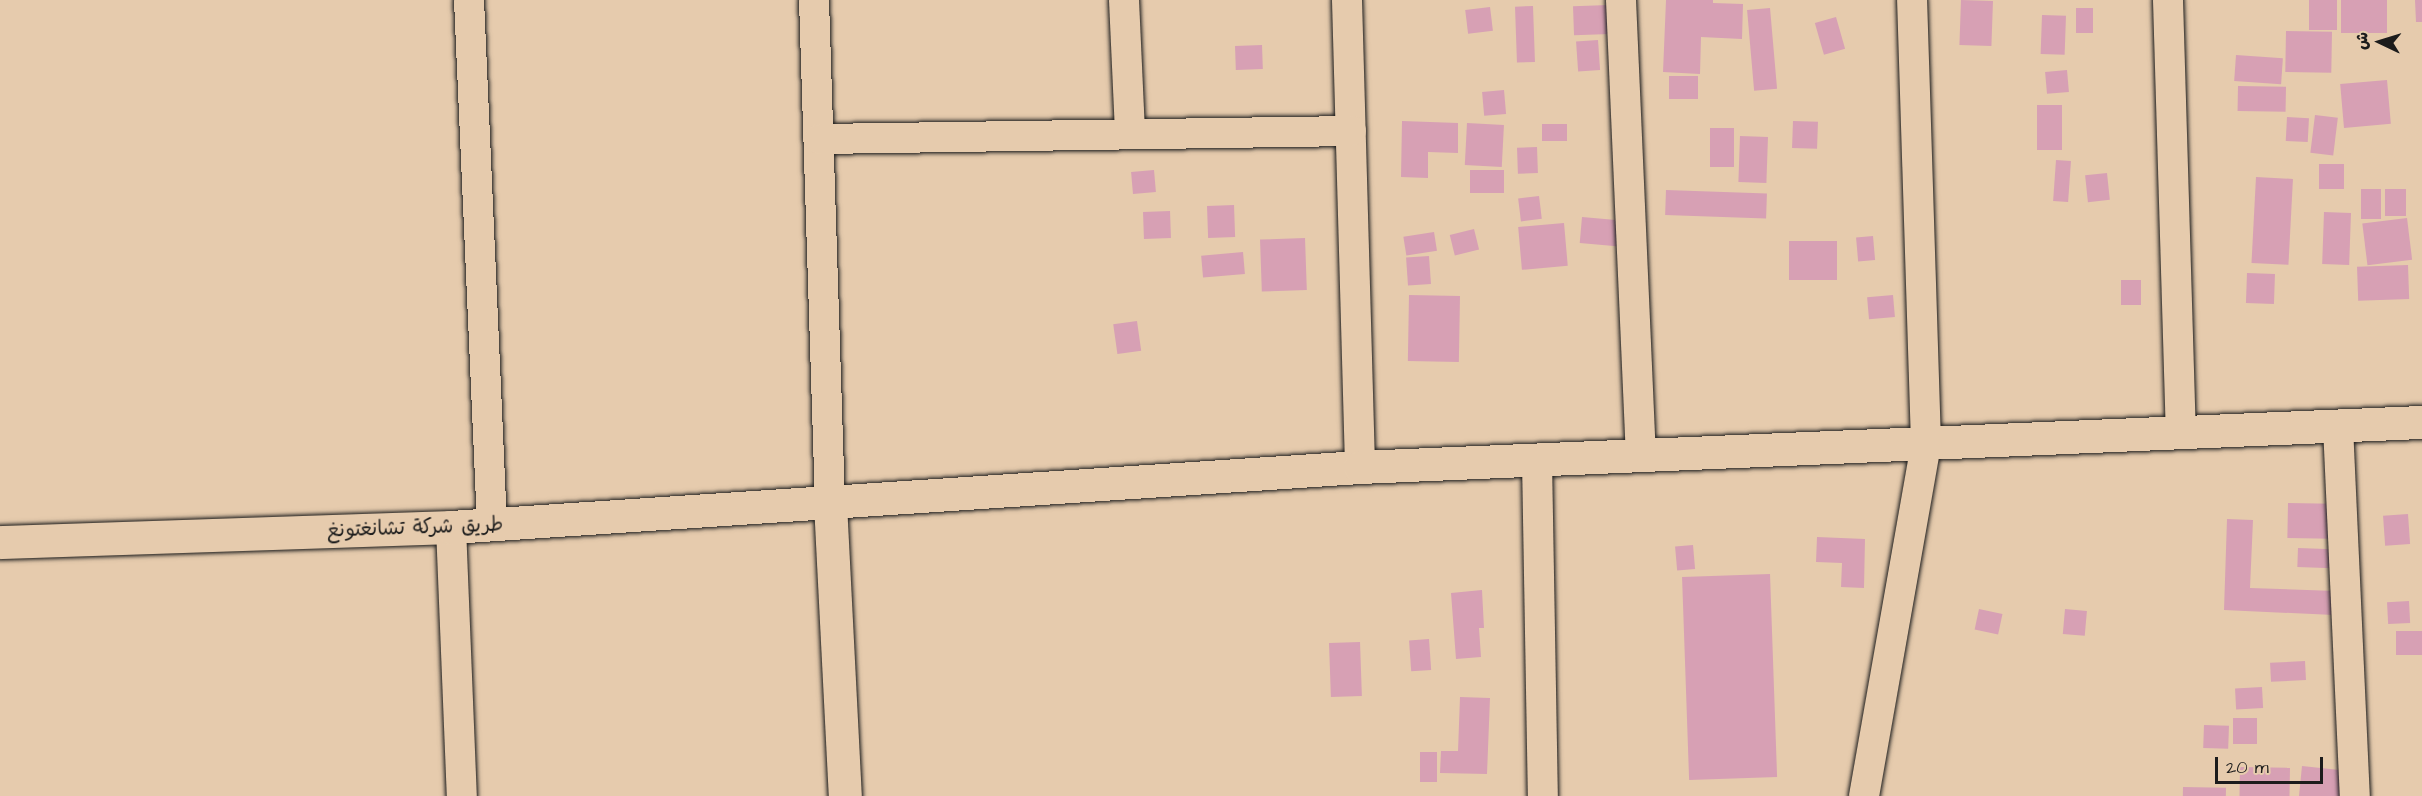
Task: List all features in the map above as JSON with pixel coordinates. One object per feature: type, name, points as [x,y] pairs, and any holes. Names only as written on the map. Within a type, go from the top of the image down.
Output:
[{"type":"main road","name":"طريق شركة تشانغتونغ","points":[[0,542],[492,525],[1360,467],[2422,423]]},
{"type":"main road","points":[[830,503],[845,796]]},
{"type":"street","points":[[470,0],[492,525]]},
{"type":"street","points":[[814,0],[830,503]]},
{"type":"street","points":[[1124,0],[1130,134]]},
{"type":"street","points":[[1347,0],[1360,467]]},
{"type":"street","points":[[1621,0],[1641,455]]},
{"type":"street","points":[[1864,796],[1926,443],[1912,0]]},
{"type":"street","points":[[2168,0],[2181,432]]},
{"type":"street","points":[[820,139],[1351,131]]},
{"type":"street","points":[[2338,426],[2355,796]]},
{"type":"street","points":[[1537,460],[1543,796]]},
{"type":"street","points":[[451,527],[462,796]]},
{"type":"building","points":[[1666,0],[1713,0],[1713,3],[1743,4],[1742,39],[1701,37],[1700,74],[1663,72]]},
{"type":"building","points":[[1961,0],[1993,1],[1991,46],[1959,45]]},
{"type":"building","points":[[2309,0],[2337,0],[2337,30],[2309,30]]},
{"type":"building","points":[[2341,0],[2387,0],[2387,33],[2341,33]]},
{"type":"building","points":[[2415,0],[2422,0],[2422,22],[2416,22]]},
{"type":"building","points":[[1609,5],[1610,34],[1574,35],[1573,6]]},
{"type":"building","points":[[1533,6],[1535,62],[1517,63],[1515,7]]},
{"type":"building","points":[[1490,7],[1493,31],[1468,34],[1465,10]]},
{"type":"building","points":[[1770,8],[1777,89],[1754,91],[1747,10]]},
{"type":"building","points":[[2076,8],[2093,8],[2093,33],[2076,33]]},
{"type":"building","points":[[2042,15],[2066,16],[2065,55],[2041,54]]},
{"type":"building","points":[[1836,17],[1845,49],[1824,55],[1815,23]]},
{"type":"building","points":[[2286,31],[2332,32],[2331,73],[2285,72]]},
{"type":"building","points":[[1598,40],[1600,70],[1578,71],[1576,42]]},
{"type":"building","points":[[1262,45],[1263,69],[1236,70],[1235,46]]},
{"type":"building","points":[[2236,55],[2283,58],[2281,84],[2234,81]]},
{"type":"building","points":[[2067,70],[2069,92],[2047,94],[2045,72]]},
{"type":"building","points":[[1669,76],[1698,76],[1698,99],[1669,99]]},
{"type":"building","points":[[2387,80],[2391,124],[2344,128],[2340,84]]},
{"type":"building","points":[[2238,86],[2286,87],[2286,112],[2238,111]]},
{"type":"building","points":[[1504,90],[1506,114],[1484,116],[1482,92]]},
{"type":"building","points":[[2037,105],[2062,105],[2062,150],[2037,150]]},
{"type":"building","points":[[2315,115],[2338,118],[2333,156],[2310,153]]},
{"type":"building","points":[[2287,117],[2309,118],[2308,142],[2286,141]]},
{"type":"building","points":[[1402,121],[1458,123],[1458,153],[1428,152],[1428,178],[1401,177]]},
{"type":"building","points":[[1793,121],[1818,122],[1817,149],[1792,148]]},
{"type":"building","points":[[1467,123],[1504,125],[1502,167],[1465,165]]},
{"type":"building","points":[[1542,124],[1567,124],[1567,141],[1542,141]]},
{"type":"building","points":[[1710,128],[1734,128],[1734,167],[1710,167]]},
{"type":"building","points":[[1740,136],[1768,137],[1766,183],[1738,182]]},
{"type":"building","points":[[1537,147],[1538,173],[1518,174],[1517,148]]},
{"type":"building","points":[[2056,160],[2071,161],[2068,202],[2053,201]]},
{"type":"building","points":[[2319,164],[2344,164],[2344,189],[2319,189]]},
{"type":"building","points":[[1154,170],[1156,192],[1133,194],[1131,172]]},
{"type":"building","points":[[1470,170],[1504,170],[1504,193],[1470,193]]},
{"type":"building","points":[[2107,173],[2110,200],[2088,202],[2085,175]]},
{"type":"building","points":[[2256,177],[2293,179],[2288,265],[2251,263]]},
{"type":"building","points":[[2361,189],[2381,189],[2381,219],[2361,219]]},
{"type":"building","points":[[2385,189],[2406,189],[2406,216],[2385,216]]},
{"type":"building","points":[[1666,190],[1767,194],[1766,219],[1665,215]]},
{"type":"building","points":[[1539,196],[1542,219],[1521,221],[1518,199]]},
{"type":"building","points":[[1234,205],[1235,237],[1208,238],[1207,206]]},
{"type":"building","points":[[1170,211],[1171,238],[1144,239],[1143,212]]},
{"type":"building","points":[[2324,212],[2351,213],[2349,265],[2322,264]]},
{"type":"building","points":[[1582,217],[1619,220],[1617,246],[1580,243]]},
{"type":"building","points":[[2407,218],[2412,260],[2367,265],[2362,223]]},
{"type":"building","points":[[1564,223],[1568,266],[1522,270],[1518,227]]},
{"type":"building","points":[[1474,229],[1479,249],[1455,255],[1450,235]]},
{"type":"building","points":[[1434,232],[1437,251],[1406,256],[1403,237]]},
{"type":"building","points":[[1873,236],[1875,260],[1858,261],[1856,237]]},
{"type":"building","points":[[1305,238],[1307,290],[1262,292],[1260,240]]},
{"type":"building","points":[[1789,241],[1837,241],[1837,280],[1789,280]]},
{"type":"building","points":[[1243,252],[1245,274],[1203,278],[1201,256]]},
{"type":"building","points":[[1429,256],[1431,284],[1408,286],[1406,258]]},
{"type":"building","points":[[2408,265],[2409,299],[2358,301],[2357,267]]},
{"type":"building","points":[[2247,273],[2275,274],[2274,304],[2246,303]]},
{"type":"building","points":[[2121,280],[2141,280],[2141,305],[2121,305]]},
{"type":"building","points":[[1409,295],[1460,296],[1459,362],[1408,361]]},
{"type":"building","points":[[1893,295],[1895,317],[1869,319],[1867,297]]},
{"type":"building","points":[[1137,321],[1141,351],[1117,354],[1113,324]]},
{"type":"building","points":[[2288,503],[2332,504],[2331,539],[2287,538]]},
{"type":"building","points":[[2408,514],[2410,544],[2385,546],[2383,516]]},
{"type":"building","points":[[2227,519],[2253,520],[2250,588],[2335,591],[2334,615],[2224,610]]},
{"type":"building","points":[[1817,537],[1865,539],[1864,588],[1841,587],[1842,563],[1816,562]]},
{"type":"building","points":[[1693,545],[1695,569],[1677,570],[1675,547]]},
{"type":"building","points":[[2298,548],[2333,549],[2332,568],[2297,567]]},
{"type":"building","points":[[1770,574],[1777,777],[1689,780],[1682,577]]},
{"type":"building","points":[[1482,590],[1484,628],[1479,628],[1481,657],[1456,659],[1451,593]]},
{"type":"building","points":[[2409,601],[2410,623],[2388,624],[2387,602]]},
{"type":"building","points":[[1979,609],[2002,614],[1998,635],[1975,630]]},
{"type":"building","points":[[2065,609],[2087,611],[2085,636],[2063,634]]},
{"type":"building","points":[[2396,631],[2422,631],[2422,655],[2396,655]]},
{"type":"building","points":[[1429,639],[1431,670],[1411,671],[1409,640]]},
{"type":"building","points":[[1360,642],[1362,696],[1331,697],[1329,643]]},
{"type":"building","points":[[2305,661],[2306,680],[2271,682],[2270,663]]},
{"type":"building","points":[[2262,687],[2263,708],[2236,709],[2235,688]]},
{"type":"building","points":[[1460,697],[1490,698],[1487,774],[1440,773],[1441,751],[1458,751]]},
{"type":"building","points":[[2233,718],[2257,718],[2257,744],[2233,744]]},
{"type":"building","points":[[2204,725],[2229,726],[2228,749],[2203,748]]},
{"type":"building","points":[[1420,752],[1437,752],[1437,782],[1420,782]]},
{"type":"building","points":[[2302,766],[2349,771],[2347,796],[2299,796]]},
{"type":"building","points":[[2240,767],[2290,768],[2290,796],[2239,796]]},
{"type":"building","points":[[2183,787],[2226,788],[2226,796],[2183,796]]}]
